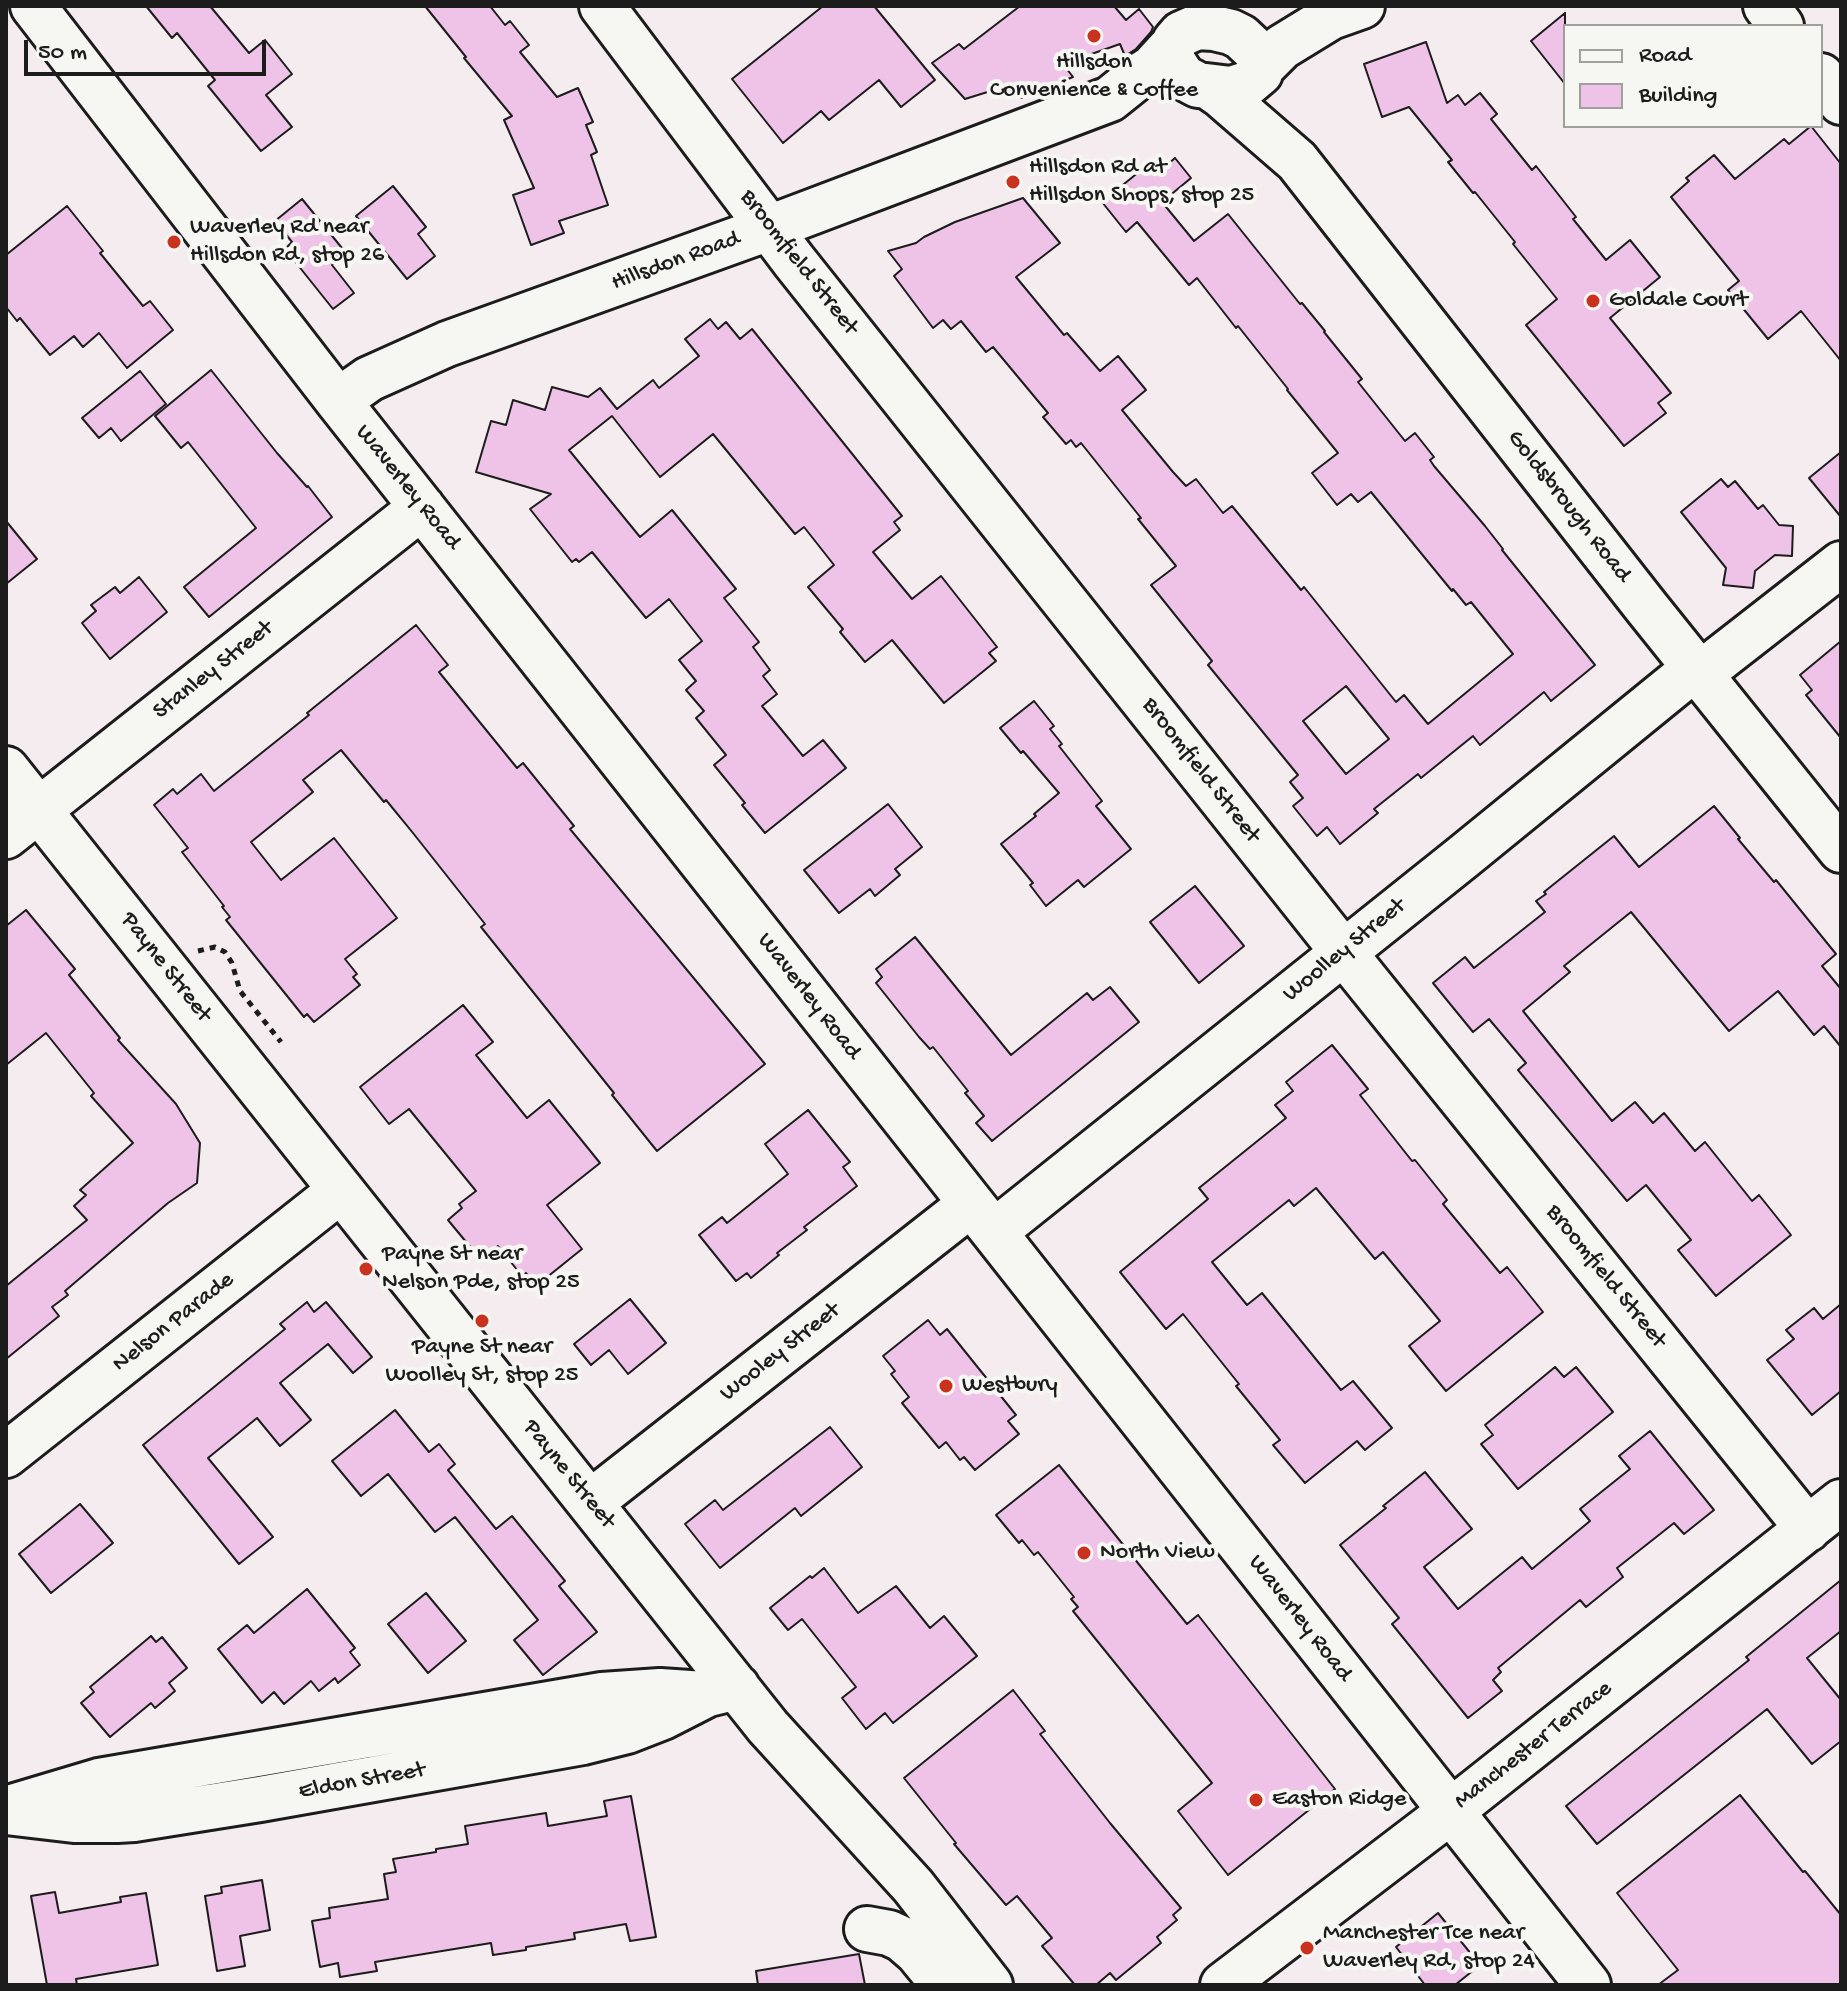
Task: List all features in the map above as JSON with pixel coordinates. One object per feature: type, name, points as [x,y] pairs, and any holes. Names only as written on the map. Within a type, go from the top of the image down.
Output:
[{"type":"street","name":"Waverley Road","points":[[33,6],[338,401],[1588,1985]]},
{"type":"street","name":"Broomfield Street","points":[[602,6],[769,228],[1344,953],[1824,1516]]},
{"type":"street","points":[[1766,6],[1780,24]]},
{"type":"street","name":"Hillsdon Road","points":[[338,401],[369,379],[447,344],[769,228],[1110,99],[1152,68],[1192,26],[1262,23],[1346,12]]},
{"type":"street","name":"Hillsdon Road","points":[[1262,68],[1282,47],[1346,12]]},
{"type":"street","points":[[1192,26],[1241,37],[1254,48],[1262,68],[1252,81],[1238,89],[1206,87],[1183,77],[1174,65],[1172,55],[1192,26]]},
{"type":"street","name":"Goldsbrough Road","points":[[1262,68],[1261,86],[1297,161]]},
{"type":"street","points":[[1823,79],[1841,102]]},
{"type":"street","name":"Hillsdon Road","points":[[1110,99],[1157,98],[1206,87]]},
{"type":"street","name":"Goldsbrough Road","points":[[1206,87],[1222,96],[1297,161],[1841,850]]},
{"type":"street","name":"Stanley Street","points":[[22,823],[422,507]]},
{"type":"street","name":"Woolley Street","points":[[983,1218],[1344,953],[1698,671],[1841,564]]},
{"type":"street","name":"Payne Street","points":[[6,769],[22,823],[166,970],[591,1502],[723,1691],[781,1742],[913,1886],[990,1985]]},
{"type":"street","name":"Nelson Parade","points":[[6,1455],[341,1190]]},
{"type":"street","name":"Wooley Street","points":[[591,1502],[983,1218]]},
{"type":"street","name":"Manchester Terrace","points":[[1223,1985],[1451,1811],[1824,1516]]},
{"type":"street","name":"Eldon Street","points":[[6,1810],[99,1781],[602,1695],[723,1691]]},
{"type":"street","points":[[867,1929],[902,1939],[944,1985]]},
{"type":"path","points":[[166,970],[203,949],[222,949],[232,963],[240,991],[281,1042]]},
{"type":"building","points":[[146,6],[210,6],[249,53],[265,40],[292,74],[266,95],[292,127],[261,151],[208,86],[215,80],[177,33],[172,38]]},
{"type":"building","points":[[425,6],[490,6],[505,25],[510,21],[529,45],[520,52],[557,97],[578,88],[593,122],[586,125],[597,152],[591,155],[608,205],[559,221],[564,233],[531,245],[513,195],[534,188],[504,120],[512,116]]},
{"type":"building","points":[[823,6],[874,6],[935,80],[901,107],[879,80],[829,120],[821,111],[783,143],[732,79]]},
{"type":"building","points":[[1020,6],[1114,6],[1126,20],[1139,9],[1153,27],[1136,49],[1125,56],[1120,44],[1063,64],[1073,77],[1021,98],[1010,85],[965,99],[932,63],[959,44],[964,49]]},
{"type":"building","points":[[1565,13],[1563,81],[1531,41]]},
{"type":"building","points":[[1426,42],[1447,103],[1458,95],[1465,105],[1480,93],[1497,114],[1491,119],[1532,170],[1536,166],[1606,260],[1630,240],[1660,277],[1610,318],[1671,393],[1658,403],[1666,413],[1624,446],[1526,325],[1557,299],[1513,244],[1515,242],[1448,162],[1452,160],[1409,107],[1382,117],[1364,64]]},
{"type":"building","points":[[1813,128],[1841,164],[1841,361],[1801,311],[1768,339],[1728,290],[1739,281],[1671,197],[1689,181],[1686,178],[1714,155],[1735,179],[1784,139],[1789,144]]},
{"type":"building","points":[[1175,158],[1191,178],[1162,202],[1194,241],[1228,214],[1325,331],[1362,379],[1358,382],[1405,441],[1415,433],[1434,457],[1430,460],[1434,466],[1595,665],[1551,701],[1544,692],[1480,745],[1473,736],[1421,778],[1418,774],[1374,809],[1378,813],[1340,844],[1327,827],[1317,836],[1293,806],[1303,798],[1290,782],[1298,775],[1208,665],[1212,661],[1151,585],[1176,566],[1138,519],[1141,518],[1081,443],[1076,447],[1071,440],[1066,444],[1043,417],[1048,413],[993,347],[986,352],[961,321],[951,329],[943,320],[933,328],[894,276],[902,269],[888,251],[916,243],[955,222],[1023,198],[1060,243],[1016,277],[1064,335],[1067,333],[1100,371],[1118,356],[1146,390],[1122,410],[1173,472],[1186,486],[1196,479],[1223,513],[1232,506],[1301,590],[1304,587],[1396,702],[1404,695],[1428,724],[1513,654],[1471,602],[1466,605],[1452,591],[1371,492],[1358,502],[1351,494],[1337,505],[1312,473],[1338,453],[1197,278],[1189,285],[1137,222],[1126,232],[1102,202],[1151,162],[1154,166],[1163,159],[1167,165]],"holes":[[[1346,686],[1389,739],[1346,774],[1303,721]]]},
{"type":"building","points":[[393,186],[426,227],[418,234],[435,256],[407,279],[356,216]]},
{"type":"building","points":[[302,199],[346,253],[332,265],[354,293],[333,309],[285,249],[292,242],[275,221]]},
{"type":"building","points":[[67,206],[143,306],[150,301],[173,330],[127,368],[99,333],[83,347],[74,336],[50,355],[20,318],[17,321],[6,307],[6,255]]},
{"type":"building","points":[[710,319],[718,329],[726,322],[740,339],[752,329],[902,516],[894,522],[900,530],[873,552],[912,599],[941,576],[997,647],[989,653],[996,661],[944,703],[892,640],[865,662],[840,632],[843,629],[808,587],[834,565],[804,527],[795,534],[713,434],[660,477],[612,416],[569,450],[640,537],[672,510],[736,589],[724,598],[759,642],[753,647],[770,670],[763,676],[777,694],[762,706],[803,756],[823,740],[846,768],[765,833],[714,765],[726,755],[696,718],[704,711],[686,690],[696,681],[679,660],[702,641],[669,599],[646,618],[592,552],[579,562],[576,559],[572,562],[530,509],[551,494],[476,472],[491,421],[506,425],[513,400],[545,410],[552,387],[588,397],[600,388],[617,409],[653,380],[659,388],[699,356],[685,339]]},
{"type":"building","points":[[211,370],[332,517],[209,617],[184,587],[256,528],[188,442],[181,448],[155,416]]},
{"type":"building","points":[[140,371],[166,404],[121,441],[111,428],[99,438],[82,418]]},
{"type":"building","points":[[1841,452],[1841,517],[1809,478]]},
{"type":"building","points":[[1721,479],[1728,487],[1735,481],[1758,509],[1763,505],[1779,525],[1793,526],[1792,556],[1775,555],[1755,571],[1753,588],[1723,585],[1726,568],[1681,512]]},
{"type":"building","points":[[6,521],[37,559],[6,584]]},
{"type":"building","points":[[139,577],[167,612],[110,659],[82,623],[96,611],[91,605],[115,587],[120,593]]},
{"type":"building","points":[[416,625],[448,665],[439,672],[517,768],[523,763],[574,826],[570,829],[765,1064],[657,1151],[481,927],[485,924],[386,800],[384,802],[341,750],[303,780],[313,792],[251,842],[281,880],[334,838],[397,918],[345,959],[357,974],[353,977],[360,985],[314,1022],[307,1014],[304,1017],[226,920],[230,917],[224,906],[182,852],[188,848],[154,805],[173,789],[177,794],[201,774],[214,791]]},
{"type":"building","points":[[1841,641],[1841,738],[1806,695],[1812,690],[1800,675]]},
{"type":"building","points":[[1034,701],[1054,726],[1050,729],[1062,744],[1059,746],[1102,801],[1096,806],[1131,849],[1084,887],[1078,880],[1046,906],[1030,885],[1033,883],[1001,844],[1059,793],[1000,728]]},
{"type":"building","points":[[888,804],[922,847],[895,869],[900,875],[875,896],[870,889],[839,913],[804,870]]},
{"type":"building","points":[[1714,806],[1738,839],[1836,954],[1822,966],[1841,989],[1841,1047],[1824,1026],[1814,1035],[1778,991],[1729,1031],[1631,912],[1564,966],[1570,972],[1523,1011],[1612,1121],[1635,1102],[1653,1123],[1664,1113],[1695,1151],[1705,1142],[1752,1201],[1759,1195],[1791,1235],[1716,1296],[1678,1250],[1691,1240],[1646,1185],[1627,1201],[1518,1070],[1526,1063],[1489,1019],[1473,1032],[1433,983],[1465,957],[1474,968],[1545,912],[1536,901],[1546,894],[1544,892],[1614,836],[1639,867]]},
{"type":"building","points":[[1195,886],[1244,946],[1199,983],[1150,922]]},
{"type":"building","points":[[26,910],[75,969],[69,975],[120,1038],[118,1040],[176,1104],[200,1143],[197,1183],[168,1203],[65,1291],[68,1295],[52,1307],[59,1316],[6,1359],[6,1286],[87,1220],[74,1206],[86,1195],[80,1190],[133,1143],[91,1096],[94,1093],[46,1033],[6,1065],[6,926]]},
{"type":"building","points":[[915,937],[1011,1055],[1087,993],[1093,1000],[1110,987],[1139,1022],[992,1141],[976,1123],[984,1116],[965,1093],[968,1091],[876,983],[882,977],[876,969]]},
{"type":"building","points":[[463,1005],[493,1042],[476,1055],[527,1118],[549,1100],[600,1163],[547,1205],[582,1249],[536,1286],[526,1273],[522,1276],[498,1246],[481,1260],[448,1220],[462,1208],[459,1204],[476,1191],[409,1109],[389,1124],[360,1087]]},
{"type":"building","points":[[1332,1045],[1368,1089],[1360,1095],[1447,1200],[1443,1204],[1500,1273],[1507,1267],[1543,1312],[1446,1391],[1409,1346],[1440,1321],[1383,1252],[1375,1259],[1316,1188],[1294,1206],[1289,1200],[1212,1262],[1247,1305],[1262,1293],[1341,1390],[1353,1381],[1392,1428],[1365,1450],[1357,1441],[1305,1483],[1273,1445],[1280,1440],[1183,1314],[1166,1329],[1120,1272],[1208,1199],[1199,1188],[1286,1118],[1275,1105],[1293,1091],[1286,1082]]},
{"type":"building","points":[[808,1110],[850,1162],[843,1167],[857,1186],[804,1227],[807,1230],[751,1278],[747,1273],[736,1281],[699,1235],[722,1217],[727,1223],[788,1174],[765,1144]]},
{"type":"building","points":[[630,1299],[666,1343],[628,1374],[609,1350],[591,1365],[574,1344]]},
{"type":"building","points":[[307,1302],[314,1312],[326,1302],[372,1357],[353,1373],[328,1344],[280,1383],[311,1420],[280,1446],[257,1418],[208,1458],[273,1537],[239,1564],[143,1445],[285,1329],[280,1324]]},
{"type":"building","points":[[1841,1304],[1841,1391],[1812,1415],[1767,1360],[1794,1339],[1786,1330],[1814,1308],[1823,1319]]},
{"type":"building","name":"Westbury","points":[[928,1320],[940,1335],[947,1329],[1016,1415],[1008,1421],[1019,1434],[975,1470],[964,1457],[960,1460],[946,1442],[939,1448],[902,1403],[909,1397],[891,1374],[895,1371],[883,1356]]},
{"type":"building","points":[[1555,1367],[1564,1377],[1576,1367],[1613,1412],[1518,1489],[1481,1444],[1493,1435],[1485,1425]]},
{"type":"building","points":[[395,1410],[429,1452],[439,1444],[455,1464],[448,1470],[496,1529],[512,1516],[565,1581],[559,1586],[597,1632],[543,1675],[514,1640],[538,1620],[455,1517],[435,1532],[388,1474],[361,1496],[332,1461]]},
{"type":"building","points":[[830,1427],[862,1467],[801,1516],[795,1508],[720,1568],[685,1524],[715,1500],[723,1510]]},
{"type":"building","points":[[1650,1431],[1714,1510],[1684,1534],[1674,1523],[1617,1568],[1623,1577],[1586,1607],[1580,1600],[1498,1668],[1501,1672],[1493,1680],[1502,1691],[1468,1718],[1392,1624],[1399,1618],[1340,1545],[1425,1472],[1472,1529],[1424,1567],[1458,1609],[1522,1557],[1532,1569],[1590,1521],[1580,1509],[1630,1469],[1619,1456]]},
{"type":"building","points":[[1059,1465],[1187,1624],[1198,1615],[1335,1789],[1228,1875],[1178,1811],[1212,1783],[1073,1611],[1078,1607],[1071,1599],[1074,1597],[1038,1552],[1034,1555],[1022,1540],[1019,1543],[996,1515]]},
{"type":"building","points":[[80,1504],[113,1543],[51,1593],[19,1554]]},
{"type":"building","points":[[824,1568],[858,1613],[896,1586],[930,1628],[944,1616],[977,1656],[893,1723],[885,1713],[866,1729],[842,1698],[856,1687],[802,1619],[788,1630],[770,1608]]},
{"type":"building","points":[[1841,1580],[1841,1631],[1807,1658],[1841,1700],[1841,1741],[1812,1764],[1767,1709],[1597,1844],[1566,1806],[1749,1660],[1746,1657]]},
{"type":"building","points":[[307,1589],[355,1648],[350,1652],[360,1665],[338,1683],[335,1678],[319,1691],[311,1681],[284,1704],[274,1692],[262,1703],[218,1649],[247,1625],[254,1633]]},
{"type":"building","points":[[426,1593],[466,1641],[428,1673],[388,1624]]},
{"type":"building","points":[[151,1636],[156,1642],[162,1637],[187,1668],[169,1683],[175,1691],[155,1708],[151,1703],[110,1737],[81,1703],[94,1692],[90,1687]]},
{"type":"building","points":[[1013,1690],[1045,1731],[1040,1734],[1181,1908],[1173,1915],[1177,1920],[1157,1937],[1161,1943],[1116,1980],[1110,1973],[1096,1985],[1075,1985],[1042,1946],[1052,1938],[1017,1896],[1006,1905],[904,1778]]},
{"type":"building","points":[[1740,1795],[1841,1915],[1841,1985],[1658,1985],[1678,1970],[1617,1893]]},
{"type":"building","points":[[631,1796],[656,1937],[630,1941],[626,1924],[574,1933],[575,1939],[493,1955],[491,1943],[375,1962],[377,1971],[340,1977],[338,1963],[320,1967],[312,1921],[330,1918],[329,1908],[388,1899],[384,1874],[396,1872],[393,1859],[468,1844],[465,1826],[546,1813],[548,1826],[607,1816],[604,1801]]},
{"type":"building","points":[[262,1880],[270,1930],[240,1936],[245,1966],[217,1971],[205,1896],[222,1893],[221,1887]]},
{"type":"building","points":[[55,1892],[59,1913],[121,1902],[120,1897],[146,1893],[158,1965],[76,1979],[77,1985],[47,1985],[31,1896]]},
{"type":"building","points":[[1438,1913],[1480,1965],[1455,1985],[1425,1985],[1396,1947]]},
{"type":"building","points":[[859,1954],[865,1985],[758,1985],[756,1971]]},
{"type":"place","name":"Hillsdon Convenience & Coffee","points":[[1094,36]]},
{"type":"place","name":"Hillsdon Rd at Hillsdon Shops, stop 25","points":[[1013,182]]},
{"type":"place","name":"Waverley Rd near Hillsdon Rd, stop 26","points":[[174,242]]},
{"type":"place","name":"Goldale Court","points":[[1593,301]]},
{"type":"place","name":"Payne St near Nelson Pde, stop 25","points":[[366,1269]]},
{"type":"place","name":"Payne St near Woolley St, stop 25","points":[[482,1321]]},
{"type":"place","name":"Westbury","points":[[946,1386]]},
{"type":"place","name":"North View","points":[[1084,1553]]},
{"type":"place","name":"Easton Ridge","points":[[1256,1800]]},
{"type":"place","name":"Manchester Tce near Waverley Rd, stop 24","points":[[1307,1948]]}]
